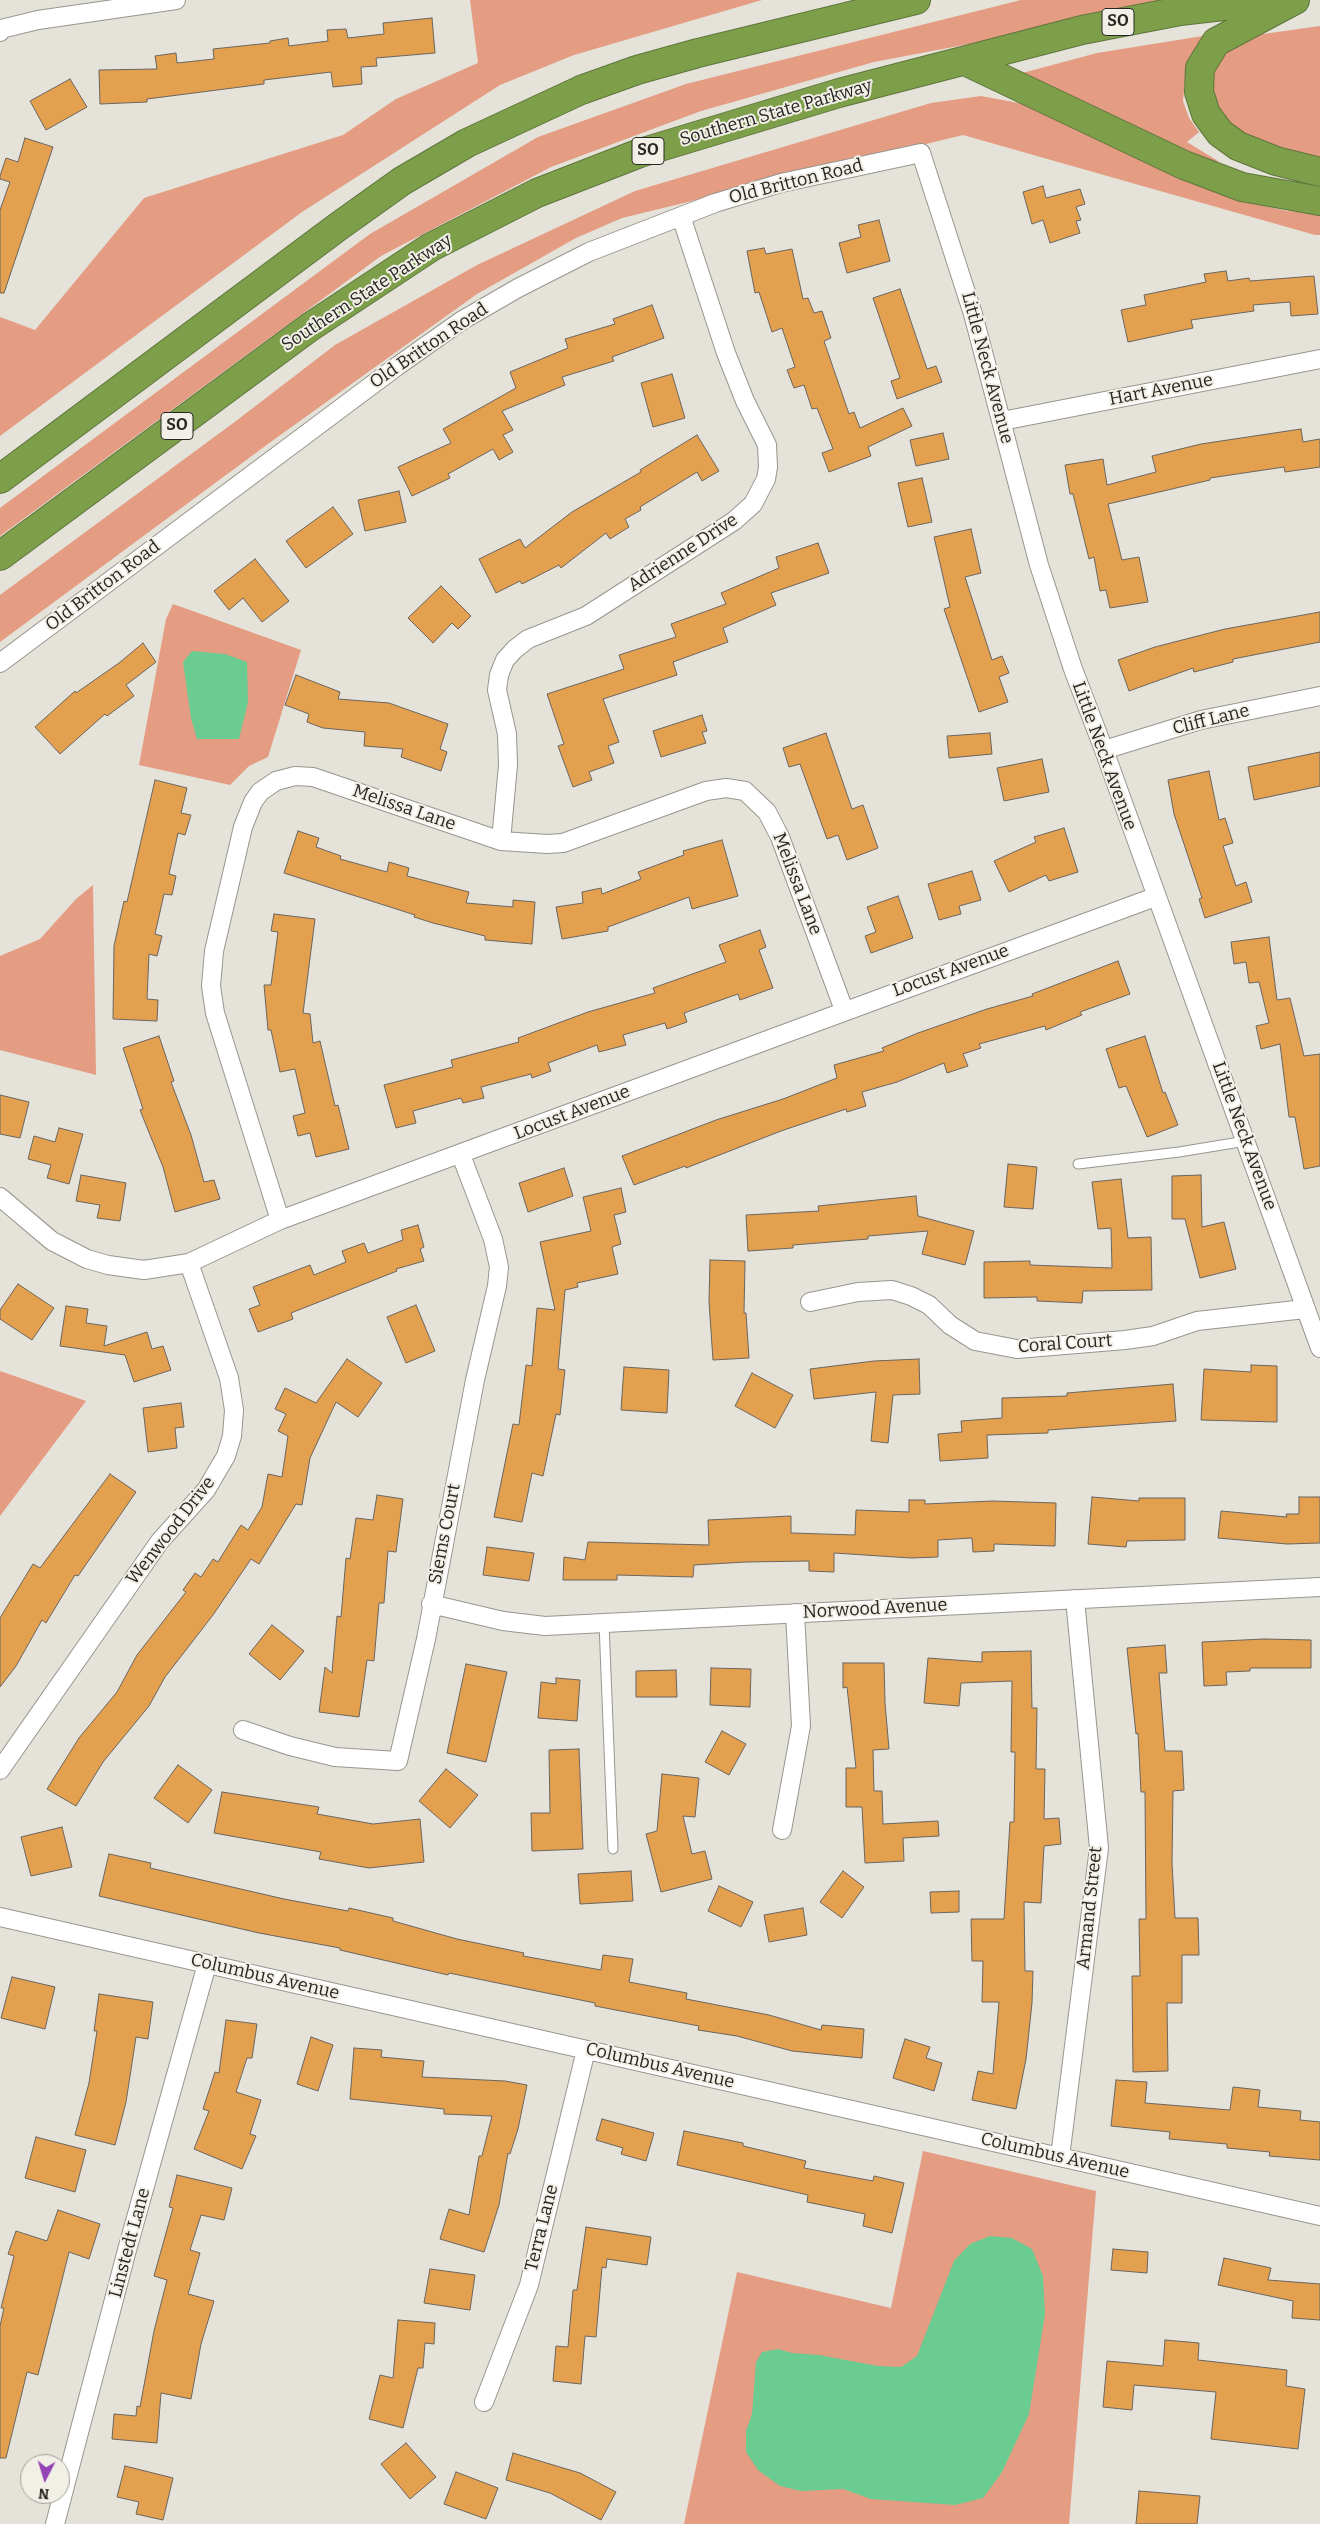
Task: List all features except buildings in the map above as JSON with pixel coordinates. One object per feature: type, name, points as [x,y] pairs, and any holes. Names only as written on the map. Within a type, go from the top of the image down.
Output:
[{"type":"highway","points":[[796,29],[853,0]]},
{"type":"highway","points":[[0,479],[338,226],[402,181],[467,143],[581,90],[637,70],[916,0]]},
{"type":"highway","name":"Southern State Parkway","points":[[0,556],[310,327],[440,242],[537,193],[640,153],[839,93],[1082,30],[1180,11],[1275,0]]},
{"type":"highway","points":[[1294,0],[1216,42],[1200,68],[1199,92],[1206,114],[1220,133],[1238,146],[1276,161],[1320,172]]},
{"type":"highway","points":[[965,61],[1184,165],[1242,187],[1320,201]]},
{"type":"street","points":[[0,30],[38,20],[176,0]]},
{"type":"street","name":"Old Britton Road","points":[[0,663],[396,367],[461,321],[518,288],[589,252],[681,216],[781,183],[921,153]]},
{"type":"street","name":"Little Neck Avenue","points":[[921,153],[973,314],[1039,565],[1072,669],[1104,750],[1320,1348]]},
{"type":"street","name":"Adrienne Drive","points":[[501,842],[508,765],[507,734],[497,690],[499,675],[505,660],[528,639],[586,616],[734,522],[754,504],[766,479],[768,467],[767,445],[745,401],[726,353],[681,216]]},
{"type":"street","name":"Hart Avenue","points":[[1002,422],[1320,359]]},
{"type":"street","name":"Cliff Lane","points":[[1104,750],[1201,720],[1320,696]]},
{"type":"street","name":"Melissa Lane","points":[[280,1220],[215,1013],[211,986],[214,951],[243,827],[253,802],[260,792],[276,781],[295,776],[313,777],[501,842],[547,844],[563,843],[706,791],[726,788],[745,791],[767,812],[780,837],[844,1010]]},
{"type":"street","name":"Locust Avenue","points":[[0,1197],[44,1235],[87,1259],[108,1265],[144,1270],[189,1263],[280,1220],[461,1155],[844,1010],[1156,897]]},
{"type":"street","name":"Siems Court","points":[[243,1730],[290,1746],[335,1757],[398,1761],[426,1639],[431,1604],[475,1380],[497,1286],[499,1266],[493,1239],[461,1155]]},
{"type":"street","name":"Wenwood Drive","points":[[0,1770],[160,1542],[206,1490],[226,1456],[232,1436],[234,1410],[229,1378],[189,1263]]},
{"type":"street","name":"Coral Court","points":[[810,1302],[858,1292],[892,1290],[928,1305],[950,1325],[975,1340],[1017,1349],[1126,1340],[1153,1336],[1197,1321],[1305,1309]]},
{"type":"street","name":"Norwood Avenue","points":[[431,1604],[502,1620],[545,1626],[1320,1587]]},
{"type":"street","name":"Armand Street","points":[[1060,2157],[1099,1848],[1075,1599]]},
{"type":"street","points":[[782,1830],[801,1726],[795,1613]]},
{"type":"street","name":"Columbus Avenue","points":[[0,1917],[1320,2216]]},
{"type":"street","name":"Linstedt Lane","points":[[55,2524],[127,2250],[207,1964]]},
{"type":"street","name":"Terra Lane","points":[[484,2402],[529,2285],[586,2050]]},
{"type":"lane","points":[[1078,1164],[1179,1152],[1246,1141]]},
{"type":"lane","points":[[604,1623],[612,1849]]},
{"type":"shaded area","points":[[470,0],[762,0],[574,55],[500,85],[302,212],[0,436],[0,317],[35,330],[144,198],[343,135],[396,99],[478,63]]},
{"type":"shaded area","points":[[1021,0],[1201,0],[874,62],[701,111],[551,167],[381,256],[0,536],[0,508],[370,234],[538,137],[686,84]]},
{"type":"shaded area","points":[[1320,26],[1320,164],[1244,139],[1220,121],[1209,94],[1210,68],[1222,50],[1242,37]]},
{"type":"shaded area","points":[[1209,35],[1196,50],[1186,70],[1183,101],[1189,118],[1199,132],[1187,142],[1218,161],[1214,169],[1015,75],[1097,53]]},
{"type":"shaded area","points":[[981,96],[1029,105],[1179,177],[1236,200],[1287,211],[1320,213],[1320,235],[963,135],[622,218],[576,238],[477,294],[272,441],[0,642],[0,595],[236,421],[335,345],[477,265],[635,191],[931,103]]},
{"type":"shaded area","points":[[173,604],[301,650],[268,757],[249,766],[230,785],[139,765],[166,619]]},
{"type":"shaded area","points":[[192,651],[225,654],[247,662],[248,702],[239,739],[197,739],[191,718],[183,662]]},
{"type":"shaded area","points":[[93,885],[96,1075],[0,1050],[0,956],[40,939],[76,899]]},
{"type":"shaded area","points":[[0,1371],[86,1401],[0,1516]]},
{"type":"shaded area","points":[[923,2151],[1096,2191],[1069,2524],[684,2524],[737,2272],[891,2308]]},
{"type":"shaded area","points":[[990,2236],[1012,2238],[1032,2249],[1043,2276],[1045,2314],[1029,2414],[1002,2472],[983,2498],[955,2505],[871,2499],[843,2489],[801,2491],[780,2486],[758,2470],[746,2452],[746,2431],[752,2414],[756,2362],[762,2352],[778,2349],[792,2353],[819,2355],[878,2366],[901,2367],[917,2356],[954,2261],[970,2244]]}]
